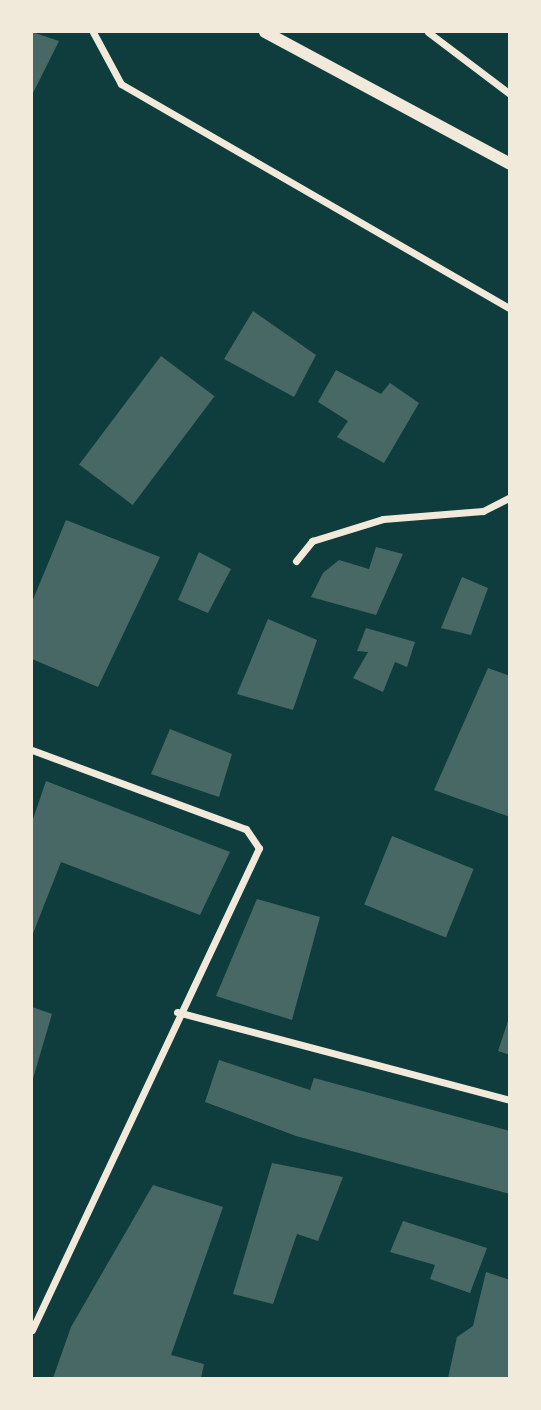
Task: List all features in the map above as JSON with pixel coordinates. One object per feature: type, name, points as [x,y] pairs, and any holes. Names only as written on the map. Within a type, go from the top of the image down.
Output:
[{"type":"street","points":[[93,32],[121,85],[509,309]]},
{"type":"street","points":[[265,32],[509,164]]},
{"type":"street","points":[[428,32],[509,94]]},
{"type":"street","points":[[296,561],[312,541],[383,519],[483,511],[509,497]]},
{"type":"street","points":[[32,750],[246,829],[260,848],[177,1012],[32,1330]]},
{"type":"street","points":[[177,1012],[509,1100]]},
{"type":"building","points":[[32,32],[59,41],[32,95]]},
{"type":"building","points":[[253,311],[316,355],[294,397],[224,359]]},
{"type":"building","points":[[161,356],[215,396],[133,505],[79,465]]},
{"type":"building","points":[[336,370],[381,394],[390,383],[419,403],[384,463],[337,437],[348,421],[318,402]]},
{"type":"building","points":[[66,520],[160,557],[98,687],[32,659],[32,602]]},
{"type":"building","points":[[376,547],[403,554],[376,615],[311,597],[323,573],[339,560],[369,569]]},
{"type":"building","points":[[199,552],[231,569],[208,613],[178,600]]},
{"type":"building","points":[[462,577],[488,588],[471,635],[441,628]]},
{"type":"building","points":[[268,619],[317,640],[293,710],[237,694]]},
{"type":"building","points":[[366,628],[415,642],[407,667],[395,662],[383,692],[353,678],[368,652],[357,651]]},
{"type":"building","points":[[488,668],[510,676],[510,817],[434,790]]},
{"type":"building","points":[[170,729],[232,754],[219,797],[151,774]]},
{"type":"building","points":[[46,781],[230,852],[200,915],[61,862],[32,936],[32,822]]},
{"type":"building","points":[[392,836],[474,869],[446,938],[364,905]]},
{"type":"building","points":[[257,899],[320,917],[292,1020],[216,996]]},
{"type":"building","points":[[32,1007],[52,1014],[32,1082]]},
{"type":"building","points":[[510,1018],[510,1055],[498,1051]]},
{"type":"building","points":[[219,1060],[310,1090],[314,1078],[510,1131],[510,1194],[296,1136],[205,1102]]},
{"type":"building","points":[[272,1163],[343,1177],[318,1241],[297,1234],[273,1304],[233,1294]]},
{"type":"building","points":[[153,1185],[223,1207],[171,1355],[204,1364],[201,1378],[53,1378],[71,1327]]},
{"type":"building","points":[[403,1221],[487,1248],[470,1293],[430,1279],[435,1265],[390,1252]]},
{"type":"building","points":[[486,1272],[510,1280],[510,1378],[448,1378],[457,1337],[473,1326]]}]
